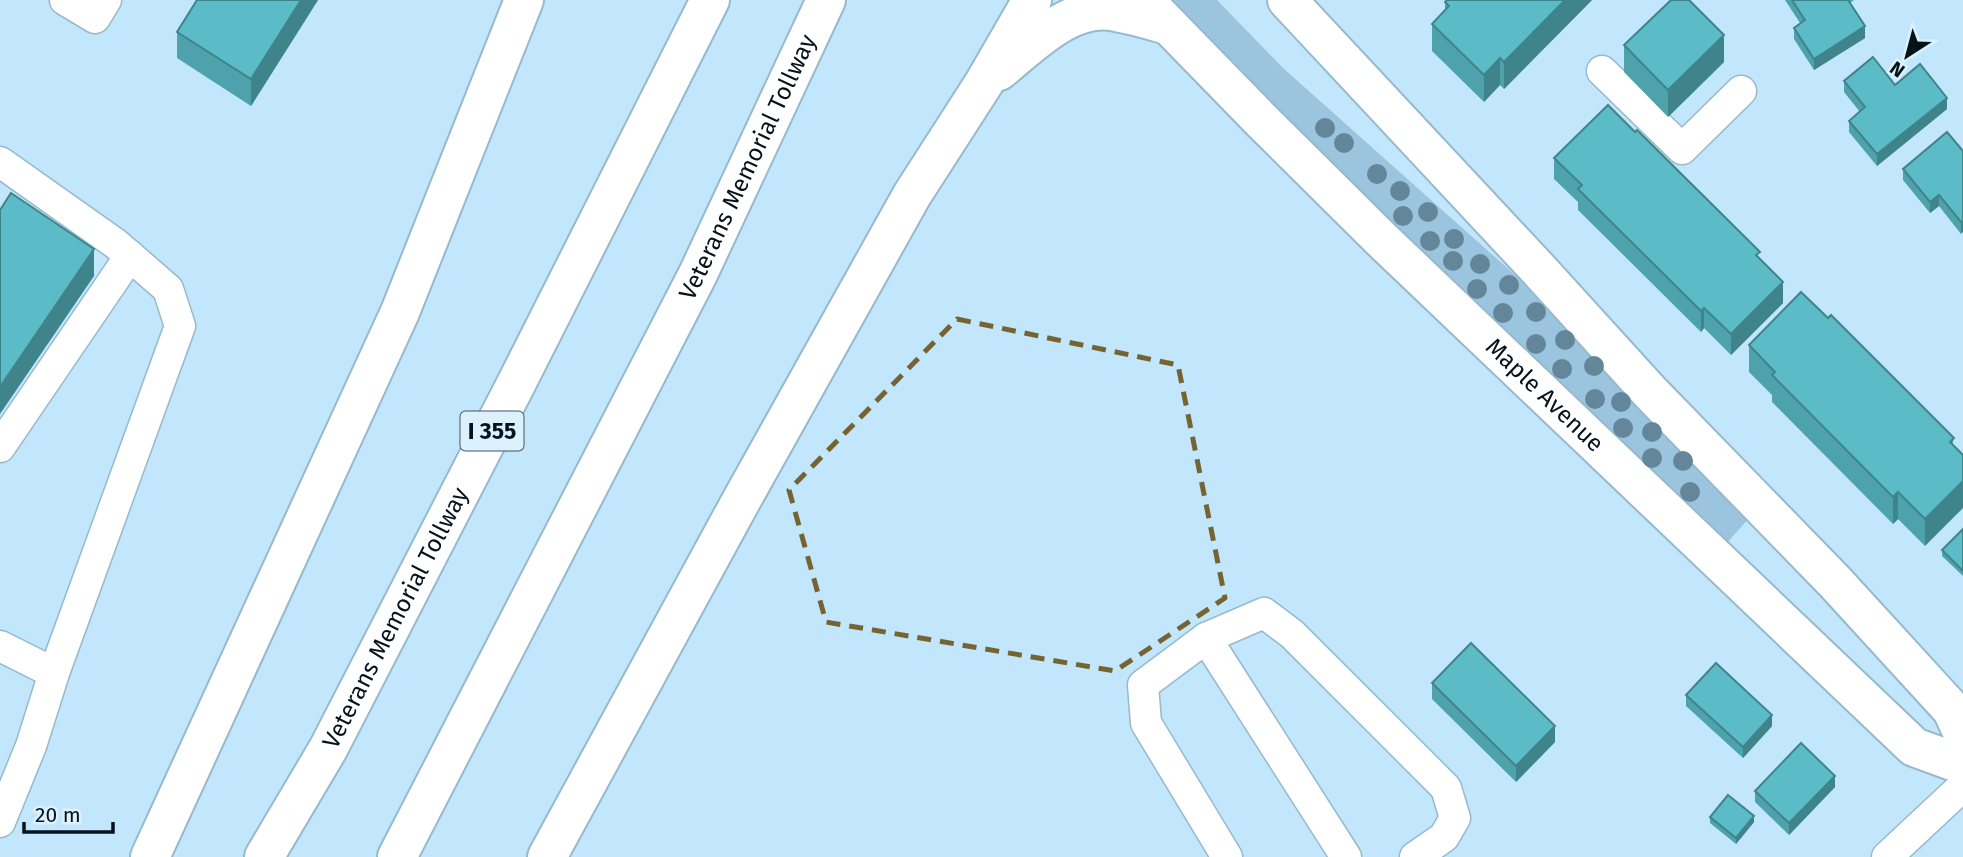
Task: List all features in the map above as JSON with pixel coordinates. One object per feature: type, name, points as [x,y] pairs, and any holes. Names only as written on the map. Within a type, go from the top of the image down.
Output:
[{"type":"main road","points":[[150,857],[400,312],[524,0]]},
{"type":"main road","name":"Veterans Memorial Tollway","points":[[264,857],[328,749],[710,0]]},
{"type":"main road","name":"Veterans Memorial Tollway","points":[[397,857],[698,274],[826,0]]},
{"type":"main road","points":[[547,857],[741,500],[905,208],[984,83],[1032,0]]},
{"type":"main road","points":[[1287,0],[1541,271],[1650,392],[1844,592],[1952,710],[1963,734]]},
{"type":"main road","points":[[984,83],[1057,26],[1082,12],[1108,10],[1156,13]]},
{"type":"main road","name":"Maple Avenue","points":[[1156,13],[1401,258],[1914,747],[1963,765]]},
{"type":"street","points":[[65,0],[95,18],[106,0]]},
{"type":"street","points":[[1602,71],[1682,149],[1741,91]]},
{"type":"street","points":[[0,162],[116,244],[168,289],[180,326],[54,673],[31,746],[0,821]]},
{"type":"street","points":[[0,447],[130,256]]},
{"type":"street","points":[[1227,857],[1146,723],[1143,685],[1206,638],[1264,612],[1292,634],[1446,788],[1455,818],[1444,837],[1415,857]]},
{"type":"street","points":[[1206,638],[1346,857]]},
{"type":"street","points":[[0,646],[54,673]]},
{"type":"street","points":[[1887,857],[1963,786]]},
{"type":"highlighted area","points":[[957,319],[1178,365],[1225,598],[1115,671],[826,622],[789,490]]},
{"type":"shaded area","points":[[1171,0],[1217,0],[1283,68],[1533,291],[1749,518],[1726,544],[1295,129]]},
{"type":"building","points":[[197,0],[301,0],[251,79],[177,32]]},
{"type":"building","points":[[1565,0],[1504,62],[1500,58],[1484,75],[1432,24],[1449,6],[1445,2]]},
{"type":"building","points":[[1671,0],[1689,0],[1724,35],[1668,90],[1624,45]]},
{"type":"building","points":[[1792,0],[1848,0],[1865,26],[1814,59],[1794,28],[1805,20]]},
{"type":"building","points":[[1873,57],[1895,85],[1920,64],[1947,98],[1877,154],[1849,121],[1865,107],[1844,81]]},
{"type":"building","points":[[1608,105],[1635,132],[1637,130],[1760,252],[1756,255],[1783,282],[1731,334],[1704,308],[1701,311],[1578,189],[1582,185],[1554,158]]},
{"type":"building","points":[[1947,132],[1963,151],[1961,222],[1939,195],[1930,202],[1903,169]]},
{"type":"building","points":[[11,193],[94,249],[0,387],[0,210]]},
{"type":"building","points":[[1801,292],[1828,318],[1831,315],[1954,438],[1950,442],[1963,455],[1963,481],[1925,519],[1898,492],[1893,497],[1772,375],[1775,372],[1749,345]]},
{"type":"building","points":[[1963,529],[1963,571],[1942,550]]},
{"type":"building","points":[[1471,643],[1555,726],[1516,766],[1432,683]]},
{"type":"building","points":[[1716,663],[1772,715],[1743,747],[1686,695]]},
{"type":"building","points":[[1801,743],[1835,776],[1789,823],[1755,791]]},
{"type":"building","points":[[1728,795],[1754,816],[1736,838],[1710,817]]}]
